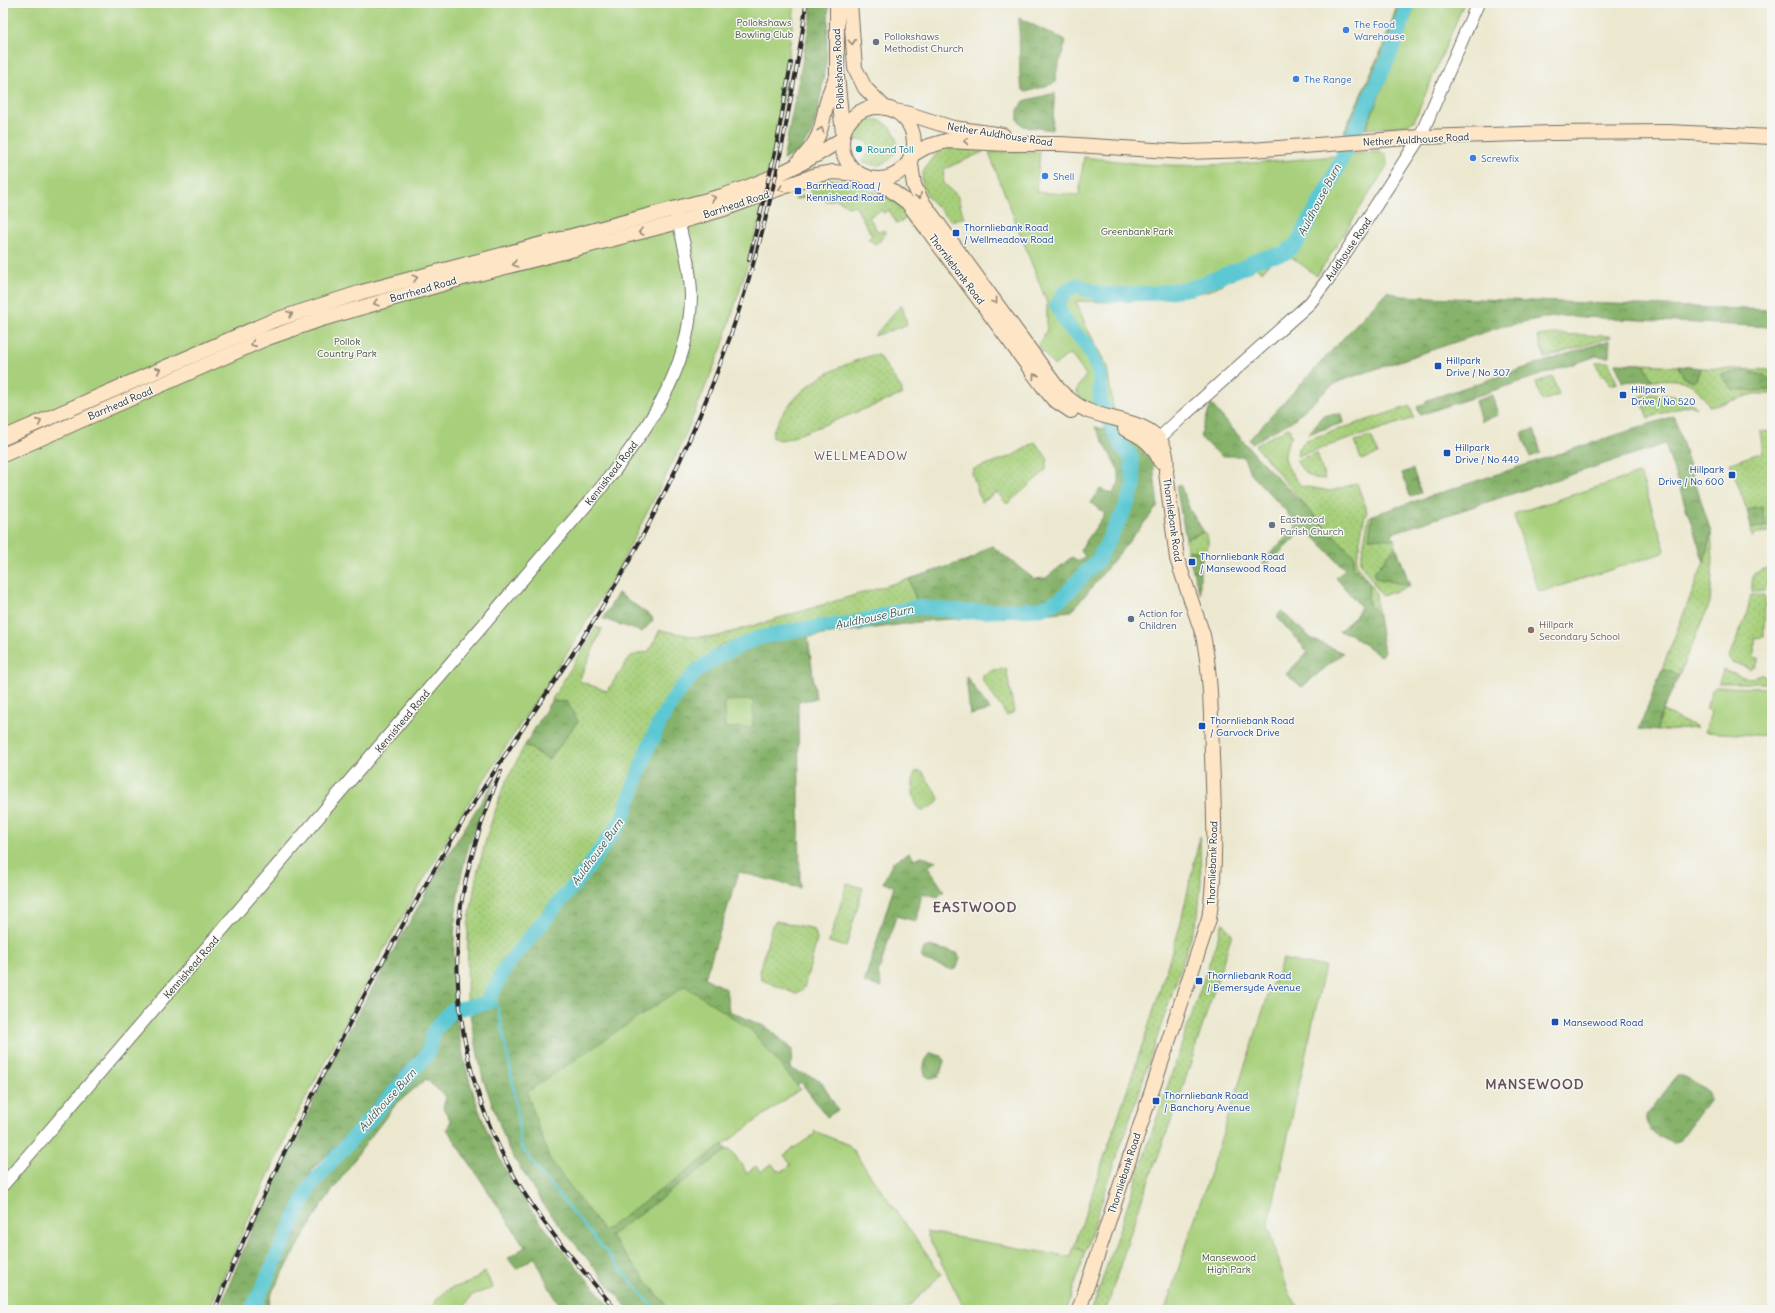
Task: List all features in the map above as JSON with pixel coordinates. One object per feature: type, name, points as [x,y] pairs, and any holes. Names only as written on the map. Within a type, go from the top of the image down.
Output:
[{"type":"main road","name":"Pollokshaws Road","points":[[836,3],[837,76],[843,137]]},
{"type":"main road","name":"Pollokshaws Road","points":[[850,3],[855,68],[865,88],[889,110]]},
{"type":"main road","points":[[788,170],[807,154],[817,140],[823,125],[830,90],[837,76]]},
{"type":"main road","points":[[871,108],[889,110],[906,122],[912,132],[914,145],[911,157],[902,170],[891,177],[873,179],[861,175],[853,169],[845,158],[843,137],[850,120],[860,112],[871,108]]},
{"type":"main road","name":"Nether Auldhouse Road","points":[[889,110],[906,113],[953,128],[1008,140]]},
{"type":"main road","name":"Nether Auldhouse Road","points":[[911,157],[926,147],[946,141],[1008,140],[1185,152],[1252,150],[1420,137],[1600,132],[1668,132],[1772,137]]},
{"type":"main road","name":"Barrhead Road","points":[[3,455],[265,339],[316,321],[463,278],[675,208],[738,191],[788,170],[818,155],[843,137]]},
{"type":"main road","name":"Thornliebank Road","points":[[911,157],[914,185],[921,200],[1053,383],[1063,401]]},
{"type":"main road","name":"Barrhead Road","points":[[3,438],[297,311],[362,292],[567,244],[679,222],[724,209],[824,173],[861,175]]},
{"type":"main road","name":"Thornliebank Road","points":[[861,175],[888,188],[908,203],[1042,385],[1063,401],[1085,410],[1102,420],[1123,425],[1141,436],[1155,442],[1166,472],[1177,559],[1203,635],[1208,666],[1214,854],[1209,919],[1079,1310]]},
{"type":"main road","points":[[183,359],[189,373]]},
{"type":"street","name":"Auldhouse Road","points":[[1155,442],[1310,303],[1357,236],[1420,137],[1478,3]]},
{"type":"street","name":"Kennishead Road","points":[[3,1185],[533,568],[632,448],[664,395],[683,347],[690,310],[691,288],[675,208]]},
{"type":"green space","name":"Pollok Country Park","points":[[3,3],[795,3],[783,97],[760,217],[749,260],[722,347],[678,452],[618,569],[573,644],[459,818],[379,958],[299,1111],[256,1201],[209,1310],[3,1310]]},
{"type":"green space","points":[[811,3],[829,3],[826,62],[818,111],[811,135],[799,151],[783,160],[811,17]]},
{"type":"green space","points":[[1398,3],[1414,3],[1412,14],[1366,129],[1344,132],[1384,44]]},
{"type":"green space","points":[[1414,3],[1464,3],[1414,121],[1407,125],[1366,129],[1412,14]]},
{"type":"green space","points":[[1019,18],[1066,41],[1056,74],[1055,83],[1026,92],[1023,90],[1020,81]]},
{"type":"green space","points":[[1055,93],[1052,130],[1023,126],[1018,120],[1018,110],[1024,101]]},
{"type":"green space","points":[[873,119],[890,126],[897,140],[893,155],[888,161],[879,165],[872,165],[861,161],[869,153],[868,143],[864,140],[855,140],[851,137],[853,130],[862,123]]},
{"type":"green space","points":[[949,148],[980,150],[983,152],[944,169],[943,183],[957,195],[964,218],[951,221],[932,202],[923,188],[922,181],[923,173],[932,158],[937,153]]},
{"type":"green space","name":"Greenbank Park","points":[[1040,152],[1036,192],[1079,195],[1084,157],[1141,164],[1200,165],[1289,160],[1378,152],[1386,154],[1387,166],[1317,276],[1286,253],[1276,256],[1262,272],[1256,267],[1249,269],[1213,289],[1195,294],[1158,298],[1109,298],[1109,302],[1076,301],[1086,326],[1107,367],[1114,413],[1084,403],[1076,391],[1086,375],[1070,353],[1054,366],[1038,346],[1047,330],[1047,303],[989,153]]},
{"type":"green space","points":[[830,179],[847,182],[891,199],[904,208],[917,233],[906,218],[897,224],[889,210],[883,213],[881,210],[869,217],[878,232],[884,230],[885,233],[880,241],[875,244],[868,239],[872,236],[855,205],[849,207],[837,199],[826,201],[821,195],[795,199],[811,193],[810,189],[819,181]]},
{"type":"green space","points":[[1387,291],[1401,296],[1772,310],[1772,327],[1564,316],[1538,319],[1500,327],[1340,381],[1330,387],[1292,421],[1252,443],[1249,440]]},
{"type":"green space","points":[[900,306],[903,308],[907,325],[874,336]]},
{"type":"green space","points":[[1555,334],[1611,337],[1545,358],[1537,336]]},
{"type":"green space","points":[[1610,340],[1609,357],[1597,356],[1420,415],[1417,407],[1426,403],[1427,400]]},
{"type":"green space","points":[[873,355],[878,355],[902,389],[901,395],[790,438],[780,440],[773,438],[774,430],[780,418],[798,395],[820,378],[832,371]]},
{"type":"green space","points":[[1609,362],[1617,383],[1609,385],[1606,375],[1601,376],[1596,363]]},
{"type":"green space","points":[[1616,363],[1644,364],[1652,380],[1622,382]]},
{"type":"green space","points":[[1644,364],[1678,366],[1684,378],[1695,381],[1701,368],[1770,370],[1772,394],[1754,394],[1710,407],[1698,390],[1686,382],[1679,380],[1652,380]]},
{"type":"green space","points":[[1678,366],[1701,368],[1695,381],[1684,378]]},
{"type":"green space","points":[[1745,371],[1763,375],[1772,381],[1771,390],[1755,391],[1731,389],[1721,374]]},
{"type":"green space","points":[[1553,377],[1559,395],[1542,401],[1536,382]]},
{"type":"green space","points":[[1647,394],[1674,395],[1686,399],[1696,408],[1691,405],[1685,406],[1648,418],[1640,397]]},
{"type":"green space","points":[[1492,395],[1498,415],[1481,421],[1475,401]]},
{"type":"green space","points":[[1211,404],[1258,458],[1354,556],[1353,566],[1369,583],[1368,602],[1378,616],[1384,653],[1380,656],[1350,634],[1339,631],[1355,617],[1361,607],[1336,578],[1345,569],[1305,528],[1266,566],[1262,562],[1296,527],[1286,511],[1251,474],[1243,456],[1221,456],[1200,437]]},
{"type":"green space","points":[[1410,406],[1414,418],[1297,456],[1298,448],[1306,440]]},
{"type":"green space","points":[[1341,414],[1343,423],[1308,434],[1324,415]]},
{"type":"green space","points":[[1674,416],[1711,532],[1704,562],[1665,444],[1392,533],[1394,539],[1369,538],[1373,515]]},
{"type":"green space","points":[[1095,427],[1137,437],[1152,457],[1158,506],[1072,611],[1041,614],[1038,605],[982,608],[918,606],[909,579],[974,558],[984,549],[992,546],[1034,579],[1046,578],[1072,557],[1078,561],[1085,556],[1080,550],[1105,514],[1091,503],[1100,489],[1113,494],[1119,482],[1119,471]]},
{"type":"green space","points":[[1288,428],[1291,430],[1290,433],[1292,435],[1286,450],[1286,462],[1291,473],[1301,486],[1331,491],[1357,483],[1367,512],[1364,519],[1356,563],[1376,593],[1378,616],[1368,602],[1369,583],[1353,566],[1354,556],[1316,519],[1255,445]]},
{"type":"green space","points":[[1534,429],[1541,453],[1530,457],[1522,433]]},
{"type":"green space","points":[[1760,431],[1771,432],[1768,532],[1757,533],[1752,537],[1751,528],[1765,527],[1762,508],[1747,510],[1730,463],[1763,452]]},
{"type":"green space","points":[[1371,436],[1378,454],[1361,460],[1355,441]]},
{"type":"green space","points":[[1035,442],[1048,459],[1045,471],[1007,504],[997,492],[981,502],[972,473],[974,469],[1012,456]]},
{"type":"green space","points":[[1317,453],[1325,479],[1315,478],[1307,474],[1296,460]]},
{"type":"green space","points":[[1413,469],[1421,493],[1410,496],[1402,473]]},
{"type":"green space","points":[[1638,474],[1641,475],[1665,550],[1663,553],[1541,592],[1538,590],[1514,516],[1516,513]]},
{"type":"green space","points":[[1180,484],[1190,510],[1204,532],[1186,539],[1176,486]]},
{"type":"green space","points":[[1762,507],[1766,527],[1751,528],[1747,510]]},
{"type":"green space","points":[[1373,515],[1369,538],[1394,539],[1396,546],[1374,572],[1376,577],[1410,586],[1382,596],[1360,562],[1369,517]]},
{"type":"green space","points":[[1204,532],[1207,536],[1208,544],[1200,565],[1203,550],[1187,551],[1186,539]]},
{"type":"green space","points":[[1711,532],[1713,560],[1710,603],[1679,675],[1662,669],[1704,562]]},
{"type":"green space","points":[[1396,546],[1410,586],[1376,578],[1374,572]]},
{"type":"green space","points":[[1203,550],[1200,559],[1200,594],[1187,551]]},
{"type":"green space","points":[[1763,569],[1772,569],[1772,583],[1767,583],[1765,591],[1752,592],[1754,575]]},
{"type":"green space","points":[[909,579],[918,606],[769,631],[721,645],[696,664],[645,749],[618,817],[581,872],[502,963],[486,1000],[468,1005],[468,927],[476,878],[488,832],[503,788],[525,745],[549,760],[567,702],[551,701],[596,627],[602,629],[579,681],[607,691],[631,656],[649,651],[660,630],[696,637],[715,637]]},
{"type":"green space","points":[[618,593],[652,617],[653,620],[642,632],[603,619]]},
{"type":"green space","points":[[1751,595],[1765,595],[1764,637],[1754,638],[1754,659],[1760,659],[1755,667],[1750,669],[1732,662],[1729,656],[1745,620]]},
{"type":"green space","points":[[1281,611],[1312,639],[1343,653],[1302,687],[1286,674],[1308,652],[1277,617]]},
{"type":"green space","points":[[924,612],[969,614],[1032,612],[1032,615],[934,620],[808,637],[816,699],[798,701],[800,888],[739,872],[705,978],[726,989],[729,1011],[768,1028],[792,1049],[791,1069],[820,1080],[838,1110],[827,1117],[801,1082],[723,1145],[727,1150],[610,1236],[670,1310],[629,1310],[545,1207],[509,1150],[483,1079],[470,1015],[485,1007],[495,996],[502,982],[507,966],[590,869],[625,820],[648,759],[672,709],[697,678],[725,657],[764,639]]},
{"type":"green space","points":[[1006,668],[1014,712],[1007,716],[983,681],[983,675],[989,671]]},
{"type":"green space","points":[[1662,669],[1679,675],[1659,719],[1658,731],[1639,729]]},
{"type":"green space","points":[[1724,670],[1748,678],[1763,674],[1772,683],[1718,683]]},
{"type":"green space","points":[[966,676],[990,710],[970,715]]},
{"type":"green space","points":[[1716,687],[1772,688],[1772,736],[1705,732],[1711,712],[1706,708],[1713,689]]},
{"type":"green space","points":[[753,700],[753,727],[725,728],[725,701]]},
{"type":"green space","points":[[551,701],[567,702],[578,721],[549,760],[525,745]]},
{"type":"green space","points":[[1662,711],[1697,727],[1658,731],[1659,719]]},
{"type":"green space","points":[[919,771],[923,773],[939,798],[937,803],[923,811],[919,809],[913,794],[915,772]]},
{"type":"green space","points":[[496,778],[473,835],[464,862],[460,882],[454,943],[455,1003],[438,1016],[428,1033],[423,1047],[344,1138],[312,1170],[249,1310],[219,1310],[250,1234],[340,1046],[441,866]]},
{"type":"green space","points":[[1200,836],[1201,882],[1198,916],[1085,1252],[1074,1247],[1148,1028],[1180,926]]},
{"type":"green space","points":[[909,853],[914,859],[922,856],[936,861],[928,867],[944,891],[938,897],[922,893],[916,921],[896,916],[878,974],[882,987],[864,983],[894,886],[883,883],[893,862]]},
{"type":"green space","points":[[847,883],[863,888],[846,947],[829,942]]},
{"type":"green space","points":[[776,921],[810,928],[815,931],[817,940],[804,988],[796,994],[762,980],[760,972],[772,925]]},
{"type":"green space","points":[[1223,922],[1232,934],[1179,1099],[1136,1216],[1106,1310],[1092,1310]]},
{"type":"green space","points":[[929,946],[957,953],[960,958],[957,968],[953,970],[925,961],[921,957],[924,948]]},
{"type":"green space","name":"Mansewood High Park","points":[[1283,959],[1304,964],[1325,966],[1268,1227],[1288,1291],[1300,1310],[1165,1310],[1272,983],[1274,983]]},
{"type":"green space","points":[[685,986],[751,1030],[800,1089],[604,1231],[549,1158],[527,1092]]},
{"type":"green space","points":[[456,1012],[464,1061],[471,1086],[479,1111],[500,1159],[512,1181],[535,1215],[613,1310],[563,1310],[550,1289],[535,1257],[516,1269],[508,1258],[525,1247],[447,1129],[451,1121],[443,1108],[446,1097],[426,1079],[396,1104],[369,1139],[320,1208],[272,1292],[267,1310],[258,1310],[313,1188],[360,1132],[429,1057],[434,1037],[445,1022]]},
{"type":"green space","points":[[931,1053],[942,1056],[944,1061],[939,1077],[929,1078],[925,1075],[925,1063]]},
{"type":"green space","points":[[1677,1076],[1682,1076],[1704,1088],[1709,1096],[1709,1100],[1678,1142],[1673,1143],[1663,1139],[1650,1129],[1646,1116]]},
{"type":"green space","points":[[814,1131],[849,1145],[941,1274],[916,1300],[904,1310],[670,1310],[610,1236],[727,1150],[731,1150],[747,1173],[756,1166],[760,1172],[772,1164],[777,1171],[779,1170],[781,1172],[791,1165],[784,1155],[815,1134]]},
{"type":"green space","points":[[926,1232],[1071,1257],[1074,1247],[1085,1252],[1067,1309],[973,1308],[965,1310]]},
{"type":"green space","points":[[485,1272],[493,1288],[472,1295],[462,1310],[429,1310],[437,1299],[449,1289],[468,1283]]},
{"type":"waterway","name":"Auldhouse Burn","points":[[252,1310],[310,1186],[427,1055],[435,1029],[452,1010],[487,1003],[506,966],[583,874],[622,820],[647,750],[660,722],[677,693],[698,670],[718,656],[758,638],[796,630],[854,623],[916,607],[967,612],[1041,609],[1061,599],[1098,560],[1125,509],[1134,486],[1131,457],[1119,442],[1100,400],[1100,374],[1087,345],[1067,325],[1057,305],[1065,292],[1077,285],[1096,293],[1111,295],[1155,293],[1191,288],[1247,266],[1255,260],[1285,253],[1297,243],[1330,184],[1394,46],[1408,3]]},
{"type":"waterway","points":[[494,990],[512,1077],[521,1146],[546,1180],[655,1310]]},
{"type":"railway","points":[[215,1310],[239,1250],[285,1151],[326,1068],[392,945],[461,824],[610,595],[658,506],[684,451],[708,395],[729,339],[748,281],[764,223],[790,103],[806,3]]},
{"type":"railway","points":[[749,260],[776,148],[791,63]]},
{"type":"railway","points":[[501,771],[476,842],[468,869],[460,909],[457,956],[458,990],[468,1057],[488,1122],[518,1183],[552,1233],[616,1310]]},
{"type":"place","name":"The Food Warehouse","points":[[1346,30]]},
{"type":"place","name":"Pollokshaws Methodist Church","points":[[876,42]]},
{"type":"place","name":"The Range","points":[[1296,79]]},
{"type":"place","name":"Round Toll","points":[[859,149]]},
{"type":"place","name":"Screwfix","points":[[1473,158]]},
{"type":"place","name":"Shell","points":[[1045,176]]},
{"type":"place","name":"Barrhead Road / Kennishead Road","points":[[798,191]]},
{"type":"place","name":"Thornliebank Road / Wellmeadow Road","points":[[956,233]]},
{"type":"place","name":"Hillpark Drive / No 307","points":[[1438,366]]},
{"type":"place","name":"Hillpark Drive / No 520","points":[[1623,395]]},
{"type":"place","name":"Hillpark Drive / No 449","points":[[1447,453]]},
{"type":"place","name":"Hillpark Drive / No 600","points":[[1732,475]]},
{"type":"place","name":"Eastwood Parish Church","points":[[1272,525]]},
{"type":"place","name":"Thornliebank Road / Mansewood Road","points":[[1192,562]]},
{"type":"place","name":"Action for Children","points":[[1131,619]]},
{"type":"place","name":"Hillpark Secondary School","points":[[1531,630]]},
{"type":"place","name":"Thornliebank Road / Garvock Drive","points":[[1202,726]]},
{"type":"place","name":"Thornliebank Road / Bemersyde Avenue","points":[[1199,981]]},
{"type":"place","name":"Mansewood Road","points":[[1555,1022]]},
{"type":"place","name":"Thornliebank Road / Banchory Avenue","points":[[1156,1101]]},
{"type":"district","name":"WELLMEADOW","points":[[861,456]]},
{"type":"district","name":"EASTWOOD","points":[[975,907]]},
{"type":"district","name":"MANSEWOOD","points":[[1535,1084]]},
{"type":"park label","name":"Pollokshaws Bowling Club","points":[[764,28]]}]
